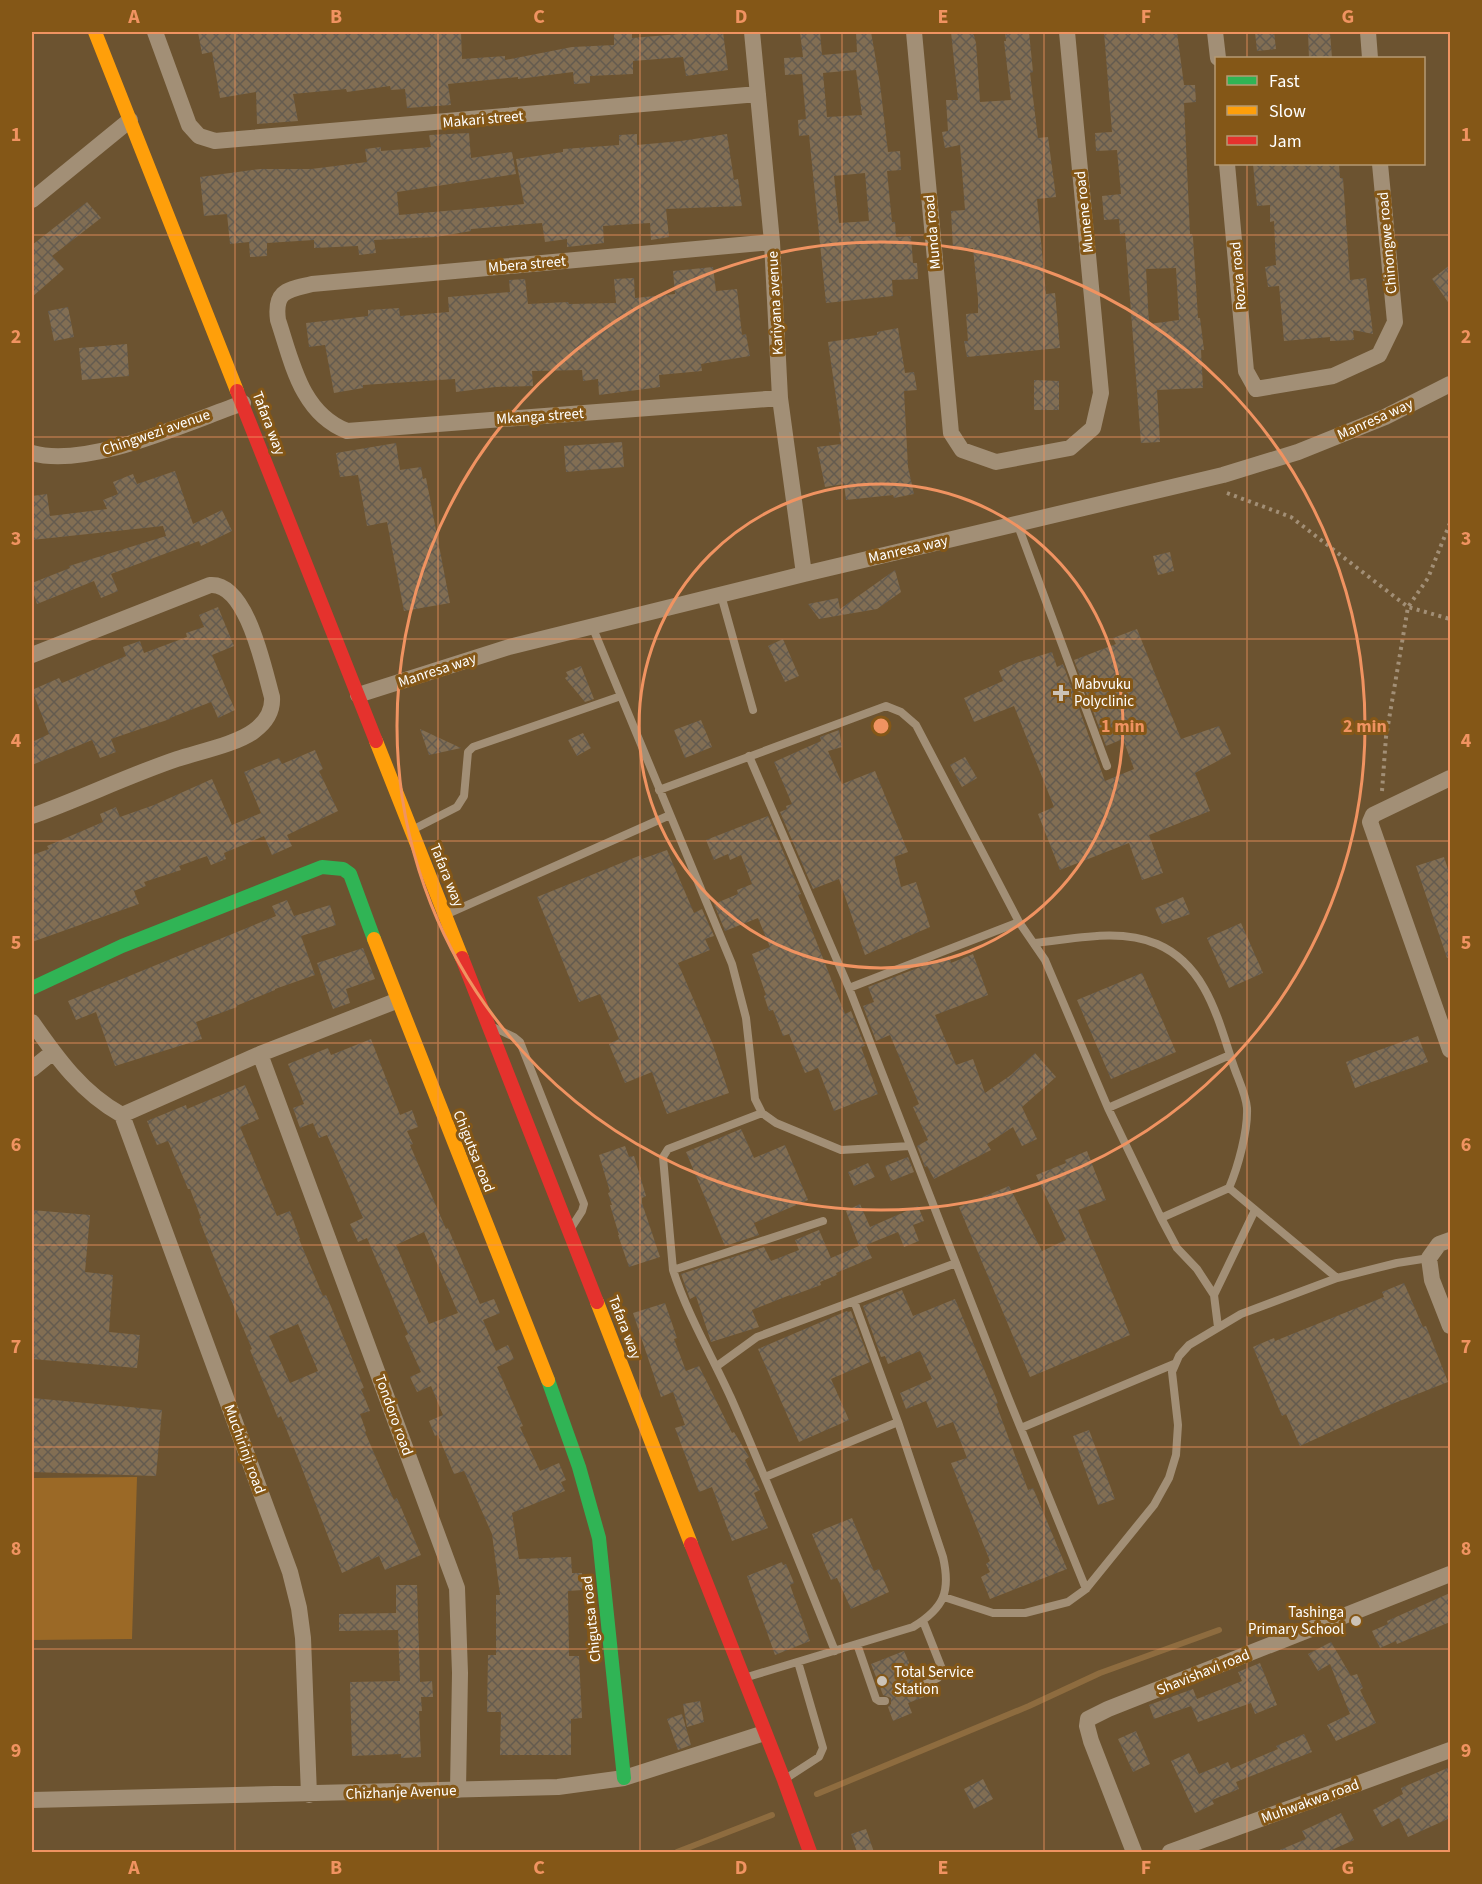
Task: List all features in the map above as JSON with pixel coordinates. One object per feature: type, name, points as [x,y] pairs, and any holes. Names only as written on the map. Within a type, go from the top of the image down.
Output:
[{"type":"street","name":"Tafara way","points":[[95,32],[489,1026],[784,1780],[810,1852]]},
{"type":"street","name":"Makari street","points":[[155,32],[185,118],[196,134],[208,140],[240,140],[758,94]]},
{"type":"street","name":"Kariyana avenue","points":[[752,32],[771,242],[780,398],[804,574]]},
{"type":"street","name":"Munda road","points":[[914,32],[951,433]]},
{"type":"street","name":"Munene road","points":[[951,433],[962,450],[996,462],[1070,448],[1093,428],[1101,393],[1067,32]]},
{"type":"street","points":[[1215,32],[1218,57]]},
{"type":"street","points":[[1368,32],[1370,57]]},
{"type":"street","points":[[32,200],[130,120]]},
{"type":"street","name":"Rozva road","points":[[1227,165],[1246,371],[1256,389],[1333,376],[1379,355],[1395,322]]},
{"type":"street","name":"Chinongwe road","points":[[1380,165],[1395,322]]},
{"type":"street","name":"Mbera street","points":[[310,403],[300,385],[278,320],[277,301],[283,293],[312,284],[359,279],[771,242]]},
{"type":"street","name":"Manresa way","points":[[358,695],[509,647],[591,626],[1233,472],[1298,452],[1385,417],[1450,384]]},
{"type":"street","name":"Mkanga street","points":[[310,403],[329,421],[347,431],[780,398]]},
{"type":"street","name":"Chingwezi avenue","points":[[32,453],[77,455],[108,451],[243,402]]},
{"type":"street","points":[[32,655],[210,585],[219,586],[237,600],[246,615],[272,696],[273,706],[263,723],[244,737],[174,760],[32,816]]},
{"type":"street","points":[[1450,778],[1370,818],[1371,827],[1450,1050]]},
{"type":"street","name":"Chigutsa road","points":[[32,988],[122,946],[322,867],[333,866],[350,874],[396,1000],[554,1399],[593,1512],[599,1538],[624,1778]]},
{"type":"street","points":[[32,1022],[53,1052],[95,1098],[122,1115],[260,1054],[396,1000]]},
{"type":"street","points":[[32,1069],[53,1052]]},
{"type":"street","name":"Tondoro road","points":[[260,1054],[455,1581],[458,1603],[460,1673],[458,1790]]},
{"type":"street","name":"Muchirinji road","points":[[122,1115],[290,1572],[299,1608],[303,1638],[309,1795]]},
{"type":"street","points":[[1450,1240],[1439,1244],[1429,1258],[1432,1280],[1450,1326]]},
{"type":"street","name":"Shavishavi road","points":[[1134,1852],[1090,1741],[1088,1719],[1108,1708],[1450,1574]]},
{"type":"street","name":"Chizhanje Avenue","points":[[32,1800],[309,1795],[558,1787],[624,1778],[764,1733]]},
{"type":"street","name":"Muhwakwa road","points":[[1170,1852],[1450,1750]]},
{"type":"lane","points":[[1017,523],[1107,766]]},
{"type":"lane","points":[[721,595],[753,711]]},
{"type":"lane","points":[[591,626],[732,964],[746,1018],[755,1099],[762,1113],[776,1123],[841,1150],[910,1146]]},
{"type":"lane","points":[[411,830],[457,807],[462,802],[468,752],[472,747],[621,696]]},
{"type":"lane","points":[[659,790],[885,706],[901,712],[916,725],[1019,922],[1045,960],[1108,1108],[1161,1218],[1177,1248],[1197,1269],[1214,1295],[1218,1327]]},
{"type":"lane","points":[[749,756],[849,988],[1086,1589]]},
{"type":"lane","points":[[445,915],[670,815]]},
{"type":"lane","points":[[849,988],[1019,922]]},
{"type":"lane","points":[[1035,943],[1113,934],[1155,943],[1177,954],[1192,969],[1212,1000],[1247,1107],[1235,1174],[1229,1188],[1161,1218]]},
{"type":"lane","points":[[489,1026],[520,1042],[584,1204],[569,1230]]},
{"type":"lane","points":[[1108,1108],[1230,1055]]},
{"type":"lane","points":[[762,1113],[668,1149],[663,1157],[672,1270],[765,1476],[835,1651]]},
{"type":"lane","points":[[1229,1188],[1337,1278]]},
{"type":"lane","points":[[1214,1295],[1255,1210]]},
{"type":"lane","points":[[672,1270],[823,1221]]},
{"type":"lane","points":[[944,1597],[993,1613],[1025,1613],[1068,1602],[1086,1589],[1154,1505],[1169,1478],[1176,1455],[1178,1425],[1172,1372],[1174,1364],[1189,1345],[1241,1314],[1337,1278],[1397,1263],[1429,1258]]},
{"type":"lane","points":[[717,1366],[757,1337],[956,1263]]},
{"type":"lane","points":[[743,1678],[913,1627],[924,1621],[944,1597],[947,1575],[943,1557],[898,1422],[854,1301]]},
{"type":"lane","points":[[1021,1428],[1174,1364]]},
{"type":"lane","points":[[765,1476],[898,1422]]},
{"type":"lane","points":[[919,1687],[938,1678],[942,1669],[924,1621]]},
{"type":"lane","points":[[857,1644],[876,1699],[885,1701]]},
{"type":"lane","points":[[784,1780],[819,1757],[823,1748],[798,1662]]},
{"type":"path","points":[[1195,481],[1291,517],[1408,607],[1450,619]]},
{"type":"path","points":[[1384,809],[1382,796],[1386,737],[1408,607],[1428,578],[1450,523]]},
{"type":"shaded area","points":[[137,1477],[132,1639],[32,1640],[32,1478]]},
{"type":"building","points":[[198,32],[461,32],[462,59],[505,56],[505,60],[572,47],[614,45],[614,34],[632,34],[632,38],[680,34],[680,32],[723,32],[728,70],[686,76],[683,57],[633,61],[633,74],[590,76],[590,83],[574,84],[573,72],[448,84],[451,105],[407,108],[405,89],[391,90],[390,86],[347,92],[346,89],[293,94],[298,121],[257,124],[256,92],[220,98],[212,52],[202,54]]},
{"type":"building","points":[[800,32],[820,32],[822,55],[857,52],[856,32],[871,32],[888,152],[900,151],[901,170],[887,171],[892,222],[895,222],[896,237],[911,236],[913,263],[917,263],[918,279],[892,280],[893,296],[826,303],[809,135],[799,136],[798,120],[806,119],[802,74],[785,75],[784,58],[803,57]],"holes":[[[856,70],[862,115],[827,117],[823,73]],[[865,173],[869,221],[839,223],[834,176]]]},
{"type":"building","points":[[951,32],[973,32],[976,43],[980,102],[1011,100],[1005,32],[1029,32],[1033,72],[1030,73],[1038,138],[1048,137],[1056,197],[1037,199],[1046,294],[1055,293],[1060,348],[967,357],[964,341],[968,341],[966,314],[978,313],[973,248],[953,250],[951,211],[965,210],[960,145],[945,148],[942,132],[948,131],[946,100],[958,100]]},
{"type":"building","points":[[1104,32],[1177,32],[1184,85],[1195,85],[1196,102],[1184,103],[1190,234],[1193,238],[1198,318],[1200,318],[1204,350],[1201,350],[1203,388],[1157,390],[1160,442],[1141,443],[1125,233],[1120,234],[1119,219],[1104,220],[1102,196],[1121,194],[1117,150],[1096,151],[1095,133],[1112,132]],"holes":[[[1176,268],[1179,320],[1149,324],[1146,269]]]},
{"type":"building","points":[[1255,32],[1274,32],[1276,49],[1257,51]]},
{"type":"building","points":[[1308,32],[1330,32],[1332,57],[1309,57]]},
{"type":"building","points":[[469,133],[471,158],[512,152],[516,174],[397,192],[399,215],[524,204],[516,159],[563,152],[563,149],[619,145],[619,135],[637,134],[637,145],[727,134],[734,180],[738,179],[742,206],[666,209],[669,237],[651,240],[650,223],[603,226],[604,243],[567,247],[567,239],[545,242],[542,223],[471,229],[471,231],[436,237],[374,240],[376,253],[359,255],[358,246],[314,248],[314,240],[267,243],[267,256],[250,257],[249,242],[230,244],[227,214],[204,216],[200,177],[260,169],[311,169],[367,162],[365,149],[381,147],[381,151],[431,147],[429,135]]},
{"type":"building","points":[[1253,165],[1339,165],[1340,178],[1343,178],[1350,280],[1366,278],[1373,334],[1353,330],[1354,340],[1330,341],[1330,337],[1284,341],[1279,286],[1268,287],[1265,267],[1276,265],[1274,221],[1270,222],[1270,205],[1257,206]]},
{"type":"building","points":[[87,202],[101,218],[52,256],[64,269],[32,297],[32,245]]},
{"type":"building","points":[[1450,265],[1450,305],[1432,279]]},
{"type":"building","points":[[713,267],[716,291],[737,289],[742,335],[746,334],[750,356],[701,364],[702,371],[659,375],[660,387],[599,395],[598,379],[583,381],[582,370],[532,371],[533,386],[495,387],[456,392],[455,379],[363,385],[363,388],[334,393],[325,345],[309,347],[306,323],[368,316],[368,310],[399,308],[400,316],[449,312],[448,297],[510,292],[509,280],[525,279],[528,304],[616,303],[614,279],[634,278],[635,298],[675,294],[673,271]]},
{"type":"building","points":[[68,307],[74,337],[54,341],[48,311]]},
{"type":"building","points":[[898,328],[905,373],[914,372],[917,390],[904,391],[908,467],[914,494],[894,498],[893,495],[846,500],[844,484],[825,487],[817,447],[841,444],[828,342],[877,335],[877,332]]},
{"type":"building","points":[[127,344],[129,376],[82,380],[79,348]]},
{"type":"building","points":[[1034,380],[1059,381],[1059,410],[1034,410]]},
{"type":"building","points":[[622,442],[624,467],[566,472],[564,446]]},
{"type":"building","points":[[396,443],[400,470],[421,467],[423,479],[426,478],[450,603],[404,611],[387,522],[367,526],[358,475],[340,477],[336,453]]},
{"type":"building","points":[[175,471],[193,524],[222,510],[232,531],[201,546],[199,541],[111,574],[118,591],[101,598],[94,581],[37,604],[32,583],[70,568],[69,566],[166,536],[163,526],[32,540],[32,496],[47,494],[50,516],[107,509],[103,500],[118,494],[113,482],[133,474],[137,484]]},
{"type":"building","points":[[1170,552],[1174,571],[1158,575],[1153,556]]},
{"type":"building","points":[[895,570],[901,592],[877,609],[819,619],[808,604],[838,598],[840,609]]},
{"type":"building","points":[[218,607],[234,646],[212,655],[235,710],[218,718],[211,702],[111,739],[116,752],[100,758],[92,740],[32,765],[32,742],[49,734],[32,690],[59,678],[62,683],[126,656],[123,647],[140,641],[144,653],[187,637],[186,633],[204,627],[199,615]]},
{"type":"building","points":[[1137,629],[1181,739],[1219,726],[1231,754],[1195,773],[1210,811],[1149,835],[1163,873],[1142,880],[1129,843],[1060,870],[1038,814],[1054,807],[1014,706],[974,722],[964,698],[1003,681],[999,671],[1052,652],[1057,667],[1063,664],[1105,781],[1134,769],[1123,739],[1106,746],[1074,660],[1116,644],[1113,638]]},
{"type":"building","points":[[783,639],[799,676],[785,682],[768,646]]},
{"type":"building","points":[[581,666],[594,699],[585,702],[565,678],[568,676],[566,672]]},
{"type":"building","points":[[701,720],[712,747],[685,758],[674,730]]},
{"type":"building","points":[[420,729],[461,748],[429,755]]},
{"type":"building","points":[[839,730],[842,747],[828,751],[842,784],[875,771],[908,852],[894,857],[901,887],[916,882],[930,927],[865,955],[839,879],[813,889],[780,812],[792,804],[774,762],[821,741],[820,737]]},
{"type":"building","points":[[583,733],[591,748],[577,756],[568,740]]},
{"type":"building","points":[[315,750],[323,769],[319,771],[338,811],[287,835],[292,846],[272,855],[264,836],[224,853],[226,859],[211,865],[207,856],[179,866],[181,870],[144,882],[146,886],[134,891],[139,904],[32,942],[32,855],[49,849],[47,846],[103,822],[100,814],[116,807],[120,817],[154,805],[212,779],[232,825],[261,813],[244,772],[279,758],[282,764]]},
{"type":"building","points":[[965,757],[977,778],[962,787],[950,765]]},
{"type":"building","points":[[768,816],[801,894],[798,895],[845,1014],[851,1011],[865,1046],[861,1047],[878,1094],[834,1111],[818,1068],[805,1073],[789,1034],[783,1036],[773,1010],[769,1011],[752,954],[770,947],[758,918],[725,931],[714,904],[738,894],[737,890],[752,884],[741,855],[730,860],[728,854],[714,860],[706,840]]},
{"type":"building","points":[[667,850],[694,913],[702,909],[714,936],[705,939],[710,950],[678,963],[713,1045],[729,1093],[667,1114],[652,1072],[625,1083],[609,1044],[619,1039],[600,994],[579,1002],[537,897],[641,855],[642,859]]},
{"type":"building","points":[[1444,857],[1450,875],[1450,957],[1447,958],[1416,866]]},
{"type":"building","points":[[1183,897],[1190,914],[1162,924],[1155,908]]},
{"type":"building","points":[[287,900],[294,916],[330,905],[336,925],[301,936],[315,975],[196,1022],[202,1039],[115,1066],[96,1012],[76,1020],[68,1001],[276,916],[272,906]]},
{"type":"building","points":[[1241,923],[1263,973],[1229,988],[1207,938]]},
{"type":"building","points":[[363,948],[375,979],[346,989],[350,1003],[333,1009],[317,963]]},
{"type":"building","points":[[973,954],[988,995],[935,1015],[956,1065],[973,1059],[985,1093],[1011,1075],[1035,1053],[1056,1077],[1022,1107],[1037,1139],[1022,1146],[1013,1127],[987,1144],[991,1150],[934,1179],[927,1166],[925,1167],[917,1146],[928,1140],[913,1107],[919,1104],[890,1035],[876,1041],[863,1006],[874,1002],[868,987],[949,956],[951,963]]},
{"type":"building","points":[[1142,973],[1176,1052],[1111,1079],[1077,1000]]},
{"type":"building","points":[[1418,1036],[1428,1062],[1355,1088],[1346,1062]]},
{"type":"building","points":[[371,1039],[400,1115],[412,1110],[418,1127],[407,1131],[413,1144],[410,1145],[446,1229],[448,1228],[480,1304],[494,1299],[500,1313],[483,1320],[496,1351],[508,1345],[514,1359],[497,1367],[523,1426],[520,1427],[540,1471],[559,1463],[566,1480],[561,1482],[565,1491],[512,1513],[519,1559],[571,1557],[572,1573],[582,1573],[583,1590],[568,1591],[569,1656],[579,1656],[582,1718],[571,1719],[571,1755],[500,1755],[501,1712],[487,1712],[488,1655],[496,1655],[496,1595],[500,1595],[492,1534],[464,1471],[454,1474],[438,1435],[435,1436],[429,1421],[443,1415],[431,1386],[417,1392],[410,1377],[421,1372],[405,1336],[408,1334],[367,1238],[358,1242],[350,1224],[363,1218],[327,1135],[319,1138],[313,1123],[300,1128],[293,1108],[304,1104],[288,1064],[328,1048],[331,1055]],"holes":[[[424,1232],[458,1313],[429,1324],[396,1245]]]},
{"type":"building","points":[[245,1085],[259,1119],[240,1127],[277,1216],[290,1211],[323,1296],[326,1295],[332,1309],[364,1388],[361,1389],[370,1411],[360,1414],[365,1432],[421,1555],[385,1570],[379,1556],[342,1573],[281,1416],[278,1418],[250,1350],[252,1349],[223,1281],[190,1189],[188,1189],[168,1141],[157,1145],[147,1121],[186,1105],[187,1109]],"holes":[[[298,1324],[318,1371],[290,1383],[269,1336]]]},
{"type":"building","points":[[741,1129],[754,1158],[785,1145],[808,1200],[754,1223],[759,1235],[725,1246],[686,1152]]},
{"type":"building","points":[[625,1146],[629,1157],[634,1156],[646,1196],[642,1198],[642,1203],[660,1257],[629,1267],[618,1235],[610,1205],[612,1205],[608,1193],[610,1192],[599,1155]]},
{"type":"building","points":[[1087,1151],[1106,1200],[1078,1210],[1130,1335],[1030,1377],[959,1207],[1009,1186],[1042,1251],[1066,1240],[1036,1175],[1066,1163],[1065,1160]]},
{"type":"building","points":[[908,1157],[914,1172],[891,1181],[885,1166]]},
{"type":"building","points":[[868,1163],[875,1177],[854,1186],[848,1172]]},
{"type":"building","points":[[860,1204],[870,1227],[918,1206],[924,1221],[913,1225],[919,1241],[904,1247],[898,1232],[866,1245],[872,1258],[836,1273],[837,1275],[820,1282],[821,1285],[752,1310],[759,1327],[711,1342],[696,1296],[690,1299],[681,1274],[764,1247],[771,1261],[799,1250],[795,1240],[819,1230],[831,1258],[859,1246],[846,1211]]},
{"type":"building","points":[[32,1210],[90,1215],[85,1272],[113,1275],[109,1332],[140,1335],[137,1368],[32,1359]]},
{"type":"building","points":[[1404,1283],[1423,1327],[1426,1326],[1448,1382],[1392,1404],[1300,1446],[1286,1414],[1282,1416],[1253,1347],[1274,1338],[1275,1341],[1384,1297],[1382,1292]]},
{"type":"building","points":[[902,1290],[913,1316],[955,1299],[998,1403],[996,1404],[1028,1490],[1033,1488],[1067,1569],[990,1599],[981,1577],[990,1572],[986,1564],[990,1561],[951,1463],[967,1458],[953,1422],[937,1428],[926,1401],[906,1409],[900,1393],[932,1379],[920,1351],[888,1364],[885,1356],[881,1357],[863,1306]]},
{"type":"building","points":[[665,1303],[677,1338],[674,1339],[686,1371],[699,1366],[732,1433],[734,1432],[749,1457],[745,1460],[760,1490],[754,1493],[768,1528],[732,1541],[712,1487],[699,1492],[675,1428],[685,1425],[673,1392],[661,1397],[633,1313]]},
{"type":"building","points":[[851,1311],[870,1362],[831,1379],[849,1420],[799,1442],[758,1349]]},
{"type":"building","points":[[32,1398],[162,1410],[156,1476],[32,1472]]},
{"type":"building","points":[[1089,1430],[1115,1499],[1098,1505],[1073,1436]]},
{"type":"building","points":[[852,1518],[874,1571],[879,1569],[889,1592],[851,1609],[837,1578],[831,1580],[812,1534]]},
{"type":"building","points":[[782,1562],[783,1565],[786,1564],[794,1583],[790,1585],[810,1641],[775,1655],[747,1576]]},
{"type":"building","points":[[396,1585],[417,1585],[420,1682],[432,1681],[433,1697],[421,1697],[422,1711],[419,1711],[421,1757],[401,1758],[401,1754],[352,1756],[350,1682],[400,1681],[398,1630],[339,1631],[339,1614],[396,1613]]},
{"type":"building","points":[[1450,1593],[1450,1622],[1397,1644],[1396,1641],[1380,1648],[1372,1631],[1388,1624],[1387,1621]]},
{"type":"building","points":[[1331,1642],[1351,1676],[1357,1674],[1363,1688],[1360,1690],[1376,1723],[1336,1741],[1327,1725],[1350,1714],[1330,1664],[1318,1671],[1308,1654]]},
{"type":"building","points":[[904,1651],[917,1681],[913,1684],[913,1689],[916,1693],[922,1693],[924,1697],[908,1703],[912,1713],[893,1721],[888,1707],[891,1704],[891,1698],[883,1695],[871,1664]]},
{"type":"building","points":[[1260,1663],[1277,1705],[1255,1714],[1251,1703],[1198,1722],[1191,1706],[1154,1719],[1149,1705],[1193,1689],[1197,1699],[1242,1681],[1238,1672]]},
{"type":"building","points":[[700,1701],[704,1722],[687,1727],[683,1704]]},
{"type":"building","points":[[682,1714],[691,1745],[678,1750],[667,1719]]},
{"type":"building","points":[[1136,1731],[1150,1764],[1133,1772],[1118,1739]]},
{"type":"building","points":[[1304,1734],[1312,1752],[1236,1782],[1239,1789],[1212,1800],[1214,1804],[1195,1813],[1171,1761],[1189,1753],[1199,1774],[1228,1762],[1231,1769],[1278,1749],[1276,1746]]},
{"type":"building","points":[[1450,1767],[1450,1818],[1408,1837],[1399,1818],[1382,1827],[1373,1810],[1403,1794],[1401,1788]]},
{"type":"building","points":[[983,1779],[993,1799],[974,1809],[964,1789]]},
{"type":"building","points":[[1341,1813],[1354,1840],[1327,1852],[1275,1852],[1306,1839],[1302,1831]]},
{"type":"building","points":[[866,1829],[874,1852],[857,1852],[851,1834]]},
{"type":"waterway","points":[[817,1794],[1029,1706],[1100,1673],[1219,1630]]},
{"type":"waterway","points":[[677,1852],[772,1815]]},
{"type":"traffic: fast","points":[[32,988],[122,946],[322,867],[343,869],[350,874],[374,939]]},
{"type":"traffic: fast","points":[[548,1380],[579,1467],[599,1538],[624,1778]]},
{"type":"traffic: slow","points":[[95,32],[237,391]]},
{"type":"traffic: slow","points":[[376,741],[462,958]]},
{"type":"traffic: slow","points":[[374,939],[548,1380]]},
{"type":"traffic: slow","points":[[597,1302],[691,1544]]},
{"type":"traffic: jam","points":[[237,391],[376,741]]},
{"type":"traffic: jam","points":[[462,958],[597,1302]]},
{"type":"traffic: jam","points":[[691,1544],[810,1852]]},
{"type":"place","name":"Mabvuku Polyclinic","points":[[1061,693]]},
{"type":"place","name":"Tashinga Primary School","points":[[1356,1621]]},
{"type":"place","name":"Total Service Station","points":[[882,1681]]}]
